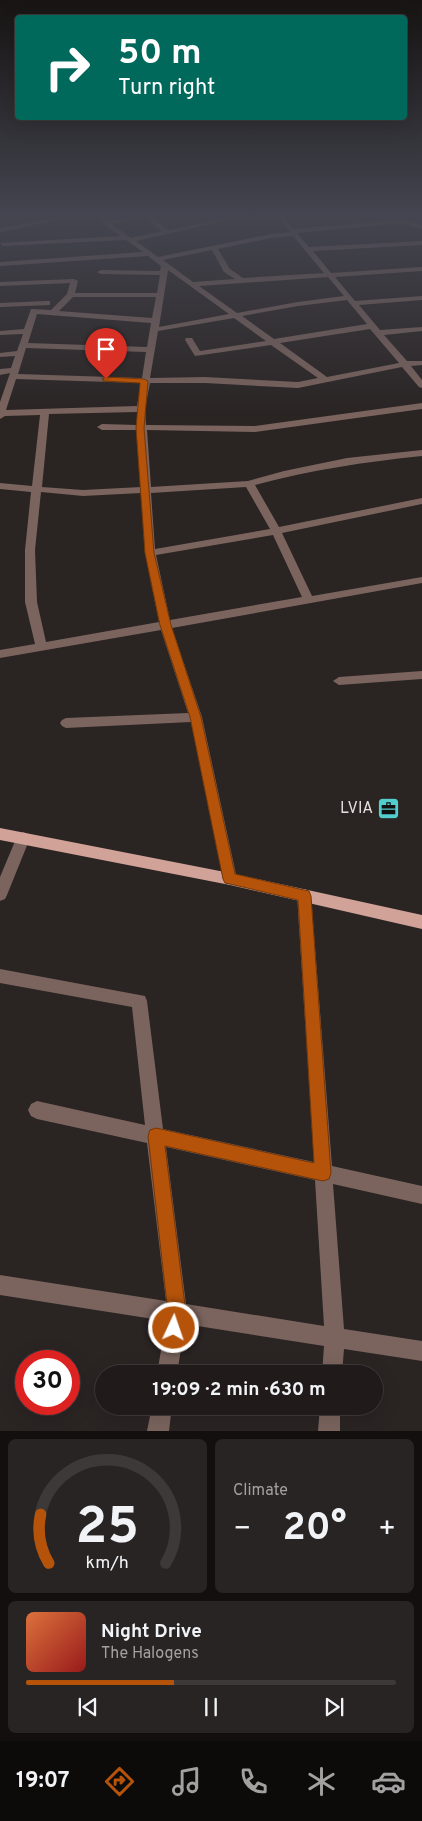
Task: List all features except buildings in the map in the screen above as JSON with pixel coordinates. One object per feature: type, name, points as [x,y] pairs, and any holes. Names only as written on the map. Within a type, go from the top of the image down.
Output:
[{"type":"main road","points":[[0,834],[230,879],[422,922]]},
{"type":"street","points":[[0,284],[55,282]]},
{"type":"street","points":[[52,312],[71,295],[74,282]]},
{"type":"street","points":[[160,282],[160,295],[144,381],[140,428],[150,553],[165,625],[196,717],[230,879]]},
{"type":"street","points":[[189,282],[326,380]]},
{"type":"street","points":[[192,284],[229,282]]},
{"type":"street","points":[[335,282],[422,385]]},
{"type":"street","points":[[71,295],[160,295]]},
{"type":"street","points":[[141,409],[0,414],[34,311],[155,325],[235,315],[298,304],[422,298]]},
{"type":"street","points":[[0,305],[62,303]]},
{"type":"street","points":[[189,340],[198,354],[375,329],[422,329]]},
{"type":"street","points":[[0,333],[26,331]]},
{"type":"street","points":[[0,355],[20,349],[150,350]]},
{"type":"street","points":[[0,372],[144,381],[205,380],[298,385],[404,364],[422,363]]},
{"type":"street","points":[[102,426],[255,429],[422,406]]},
{"type":"street","points":[[41,647],[31,602],[30,550],[45,412]]},
{"type":"street","points":[[0,486],[83,493],[211,487],[249,484],[284,474],[347,462],[422,453]]},
{"type":"street","points":[[249,484],[276,531],[310,600]]},
{"type":"street","points":[[150,553],[276,531],[422,501]]},
{"type":"street","points":[[0,654],[422,580]]},
{"type":"street","points":[[339,681],[422,675]]},
{"type":"street","points":[[66,724],[196,717]]},
{"type":"street","points":[[0,894],[23,838]]},
{"type":"street","points":[[304,896],[335,1338],[333,1365]]},
{"type":"street","points":[[0,976],[139,1001],[177,1313],[168,1365]]},
{"type":"street","points":[[37,1110],[422,1195]]},
{"type":"street","points":[[0,1285],[422,1351]]},
{"type":"street","points":[[158,1431],[161,1415]]},
{"type":"street","points":[[329,1431],[330,1415]]},
{"type":"place","name":"LVIA","points":[[389,809]]},
{"type":"route","points":[[106,379],[144,381],[140,428],[150,553],[165,625],[196,717],[230,879],[304,896],[323,1173],[156,1136],[177,1313],[174,1328]]}]
